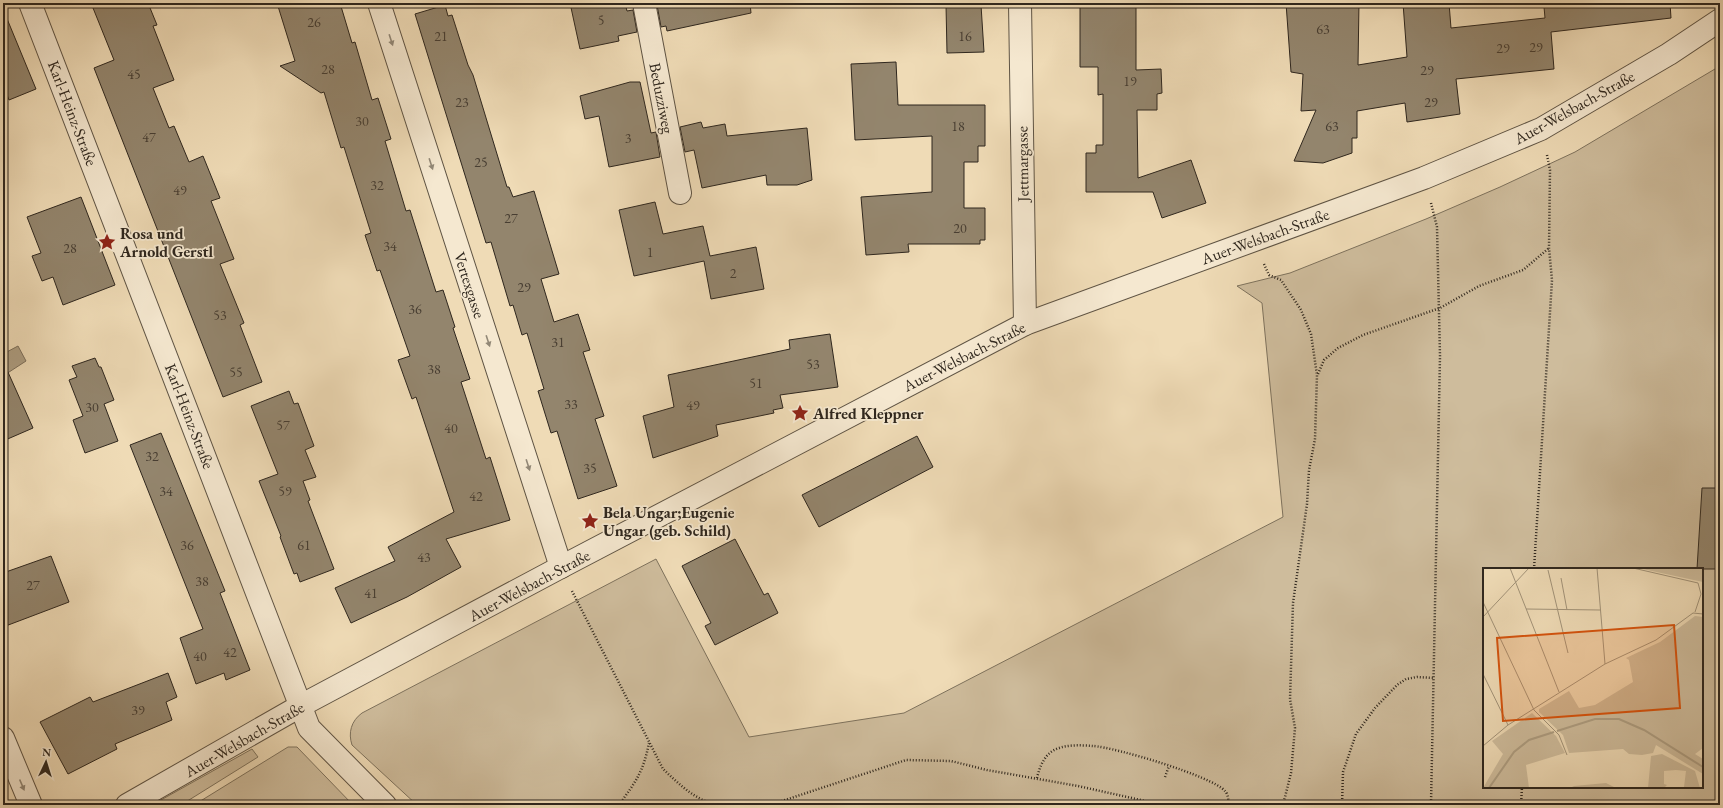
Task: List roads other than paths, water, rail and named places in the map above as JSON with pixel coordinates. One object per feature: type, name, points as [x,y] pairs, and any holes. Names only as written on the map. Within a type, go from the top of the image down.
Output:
[{"type":"street","name":"Karl-Heinz-Straße","points":[[30,3],[302,705],[309,728],[385,805]]},
{"type":"street","name":"Vertexgasse","points":[[379,3],[561,567]]},
{"type":"street","name":"Beduzziweg","points":[[644,3],[680,194]]},
{"type":"street","name":"Jettmargasse","points":[[1020,3],[1025,324]]},
{"type":"street","name":"Auer-Welsbach-Straße","points":[[127,805],[302,705],[561,567],[1025,324],[1424,178],[1541,129],[1669,54],[1720,20]]},
{"type":"street","points":[[3,738],[31,805]]},
{"type":"place","name":"Rosa und Arnold Gerstl","points":[[107,242]]},
{"type":"place","name":"Alfred Kleppner","points":[[800,413]]},
{"type":"place","name":"Bela Ungar;Eugenie Ungar (geb. Schild)","points":[[590,521]]}]
